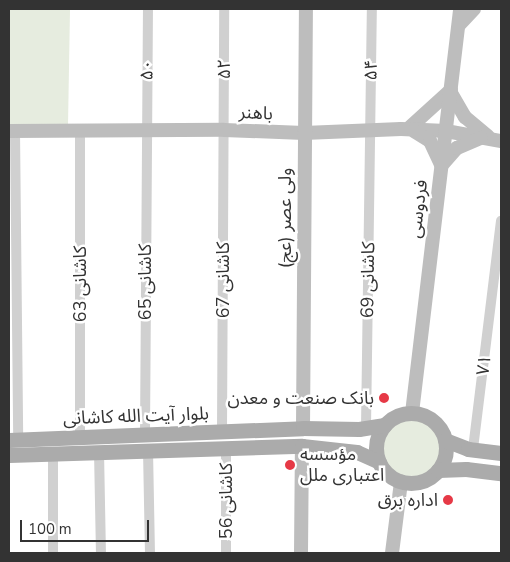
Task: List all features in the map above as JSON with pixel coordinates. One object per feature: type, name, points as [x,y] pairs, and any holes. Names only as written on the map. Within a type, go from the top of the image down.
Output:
[{"type":"main road","name":"ولی عصر (عج)","points":[[302,428],[306,9]]},
{"type":"main road","points":[[457,15],[474,9]]},
{"type":"main road","name":"فردوسی","points":[[412,413],[451,90],[457,15]]},
{"type":"main road","points":[[408,130],[451,90],[465,117],[494,139]]},
{"type":"main road","name":"باهنر","points":[[12,131],[224,130],[304,134],[408,130],[446,131],[494,139]]},
{"type":"main road","points":[[408,130],[422,134],[430,141],[442,165],[463,145],[494,139]]},
{"type":"main road","points":[[412,413],[433,421],[445,440],[446,454],[438,470],[420,482],[401,482],[388,474],[379,462],[376,443],[385,425],[395,417],[412,413]]},
{"type":"main road","name":"بلوار آیت الله کاشانی","points":[[13,440],[302,428],[362,429],[385,425]]},
{"type":"main road","points":[[356,452],[365,447],[367,440],[362,429]]},
{"type":"main road","points":[[445,440],[471,449],[501,453]]},
{"type":"main road","points":[[301,553],[302,446]]},
{"type":"main road","name":"بلوار آیت الله کاشانی","points":[[9,455],[302,446],[356,452],[379,462]]},
{"type":"main road","points":[[466,469],[458,460],[461,452],[471,449]]},
{"type":"main road","points":[[438,470],[466,469],[501,473]]},
{"type":"main road","points":[[392,553],[401,482]]},
{"type":"street","name":"۵۰","points":[[146,131],[148,9]]},
{"type":"street","name":"۵۲","points":[[224,9],[224,130]]},
{"type":"street","name":"۵۴","points":[[370,131],[372,9]]},
{"type":"street","name":"کاشانی 67","points":[[222,431],[224,130]]},
{"type":"street","points":[[12,131],[13,440]]},
{"type":"street","name":"کاشانی 63","points":[[80,131],[80,437]]},
{"type":"street","name":"کاشانی 65","points":[[145,434],[146,131]]},
{"type":"street","name":"کاشانی 69","points":[[362,429],[370,131]]},
{"type":"street","name":"۷۱","points":[[471,449],[501,221]]},
{"type":"street","name":"کاشانی 56","points":[[226,448],[226,553]]},
{"type":"street","points":[[148,450],[150,553]]},
{"type":"street","points":[[99,452],[101,553]]},
{"type":"street","points":[[53,453],[53,553]]},
{"type":"shaded area","points":[[9,9],[70,10],[68,125],[9,124]]},
{"type":"shaded area","points":[[405,418],[417,418],[433,426],[439,436],[441,448],[439,460],[433,470],[417,478],[405,478],[389,470],[381,454],[381,442],[389,426]]},
{"type":"place","name":"بانک صنعت و معدن","points":[[384,398]]},
{"type":"place","name":"مؤسسه اعتباری ملل","points":[[290,465]]},
{"type":"place","name":"اداره برق","points":[[448,500]]}]
